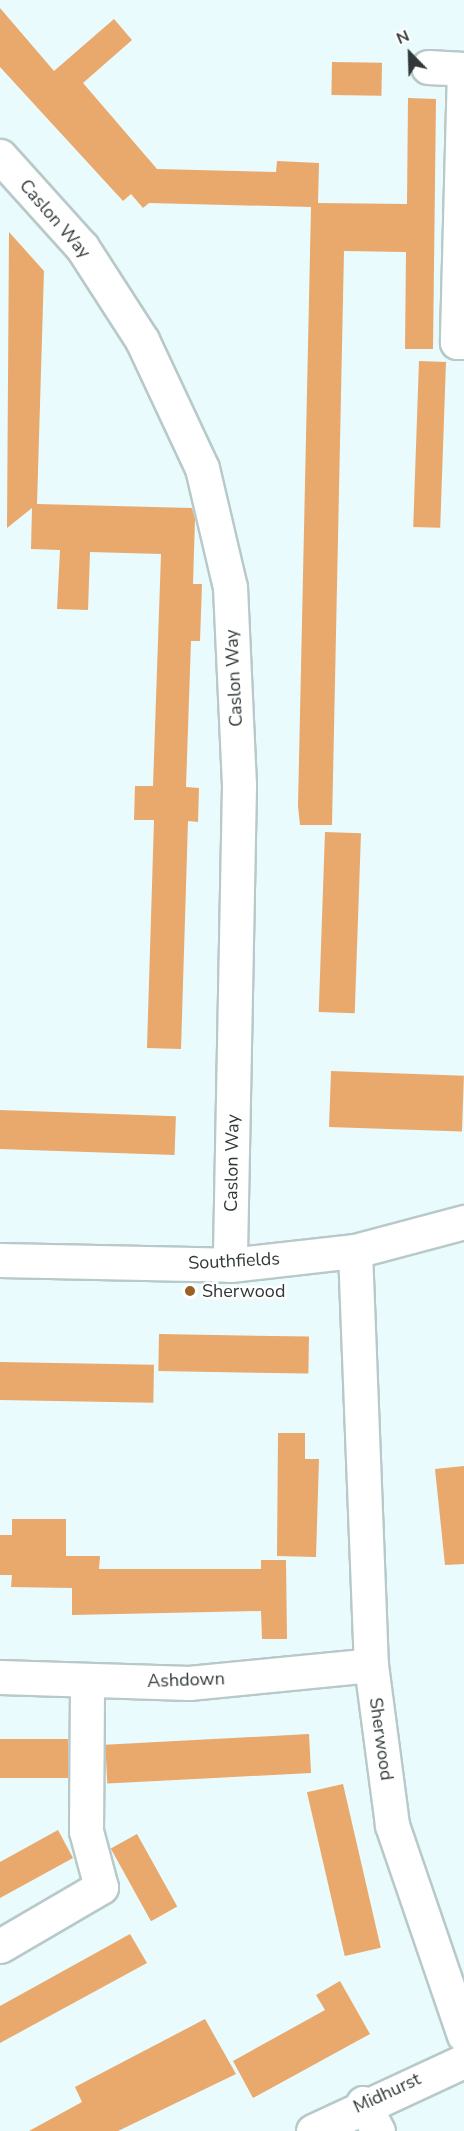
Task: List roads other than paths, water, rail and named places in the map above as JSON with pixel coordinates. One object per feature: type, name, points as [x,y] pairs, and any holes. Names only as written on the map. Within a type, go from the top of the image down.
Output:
[{"type":"street","points":[[428,67],[464,69],[457,342],[464,342]]},
{"type":"street","name":"Caslon Way","points":[[0,156],[82,247],[142,340],[202,468],[230,587],[239,785],[230,1264]]},
{"type":"street","name":"Southfields","points":[[0,1260],[230,1264],[355,1251],[464,1222]]},
{"type":"street","name":"Sherwood","points":[[355,1251],[371,1665],[393,1825],[464,2036]]},
{"type":"street","name":"Ashdown","points":[[0,1677],[189,1683],[371,1665]]},
{"type":"street","points":[[0,1946],[101,1887],[86,1831],[87,1681]]},
{"type":"street","name":"Midhurst","points":[[313,2131],[370,2117],[464,2061]]},
{"type":"place","name":"Sherwood","points":[[190,1291]]}]
